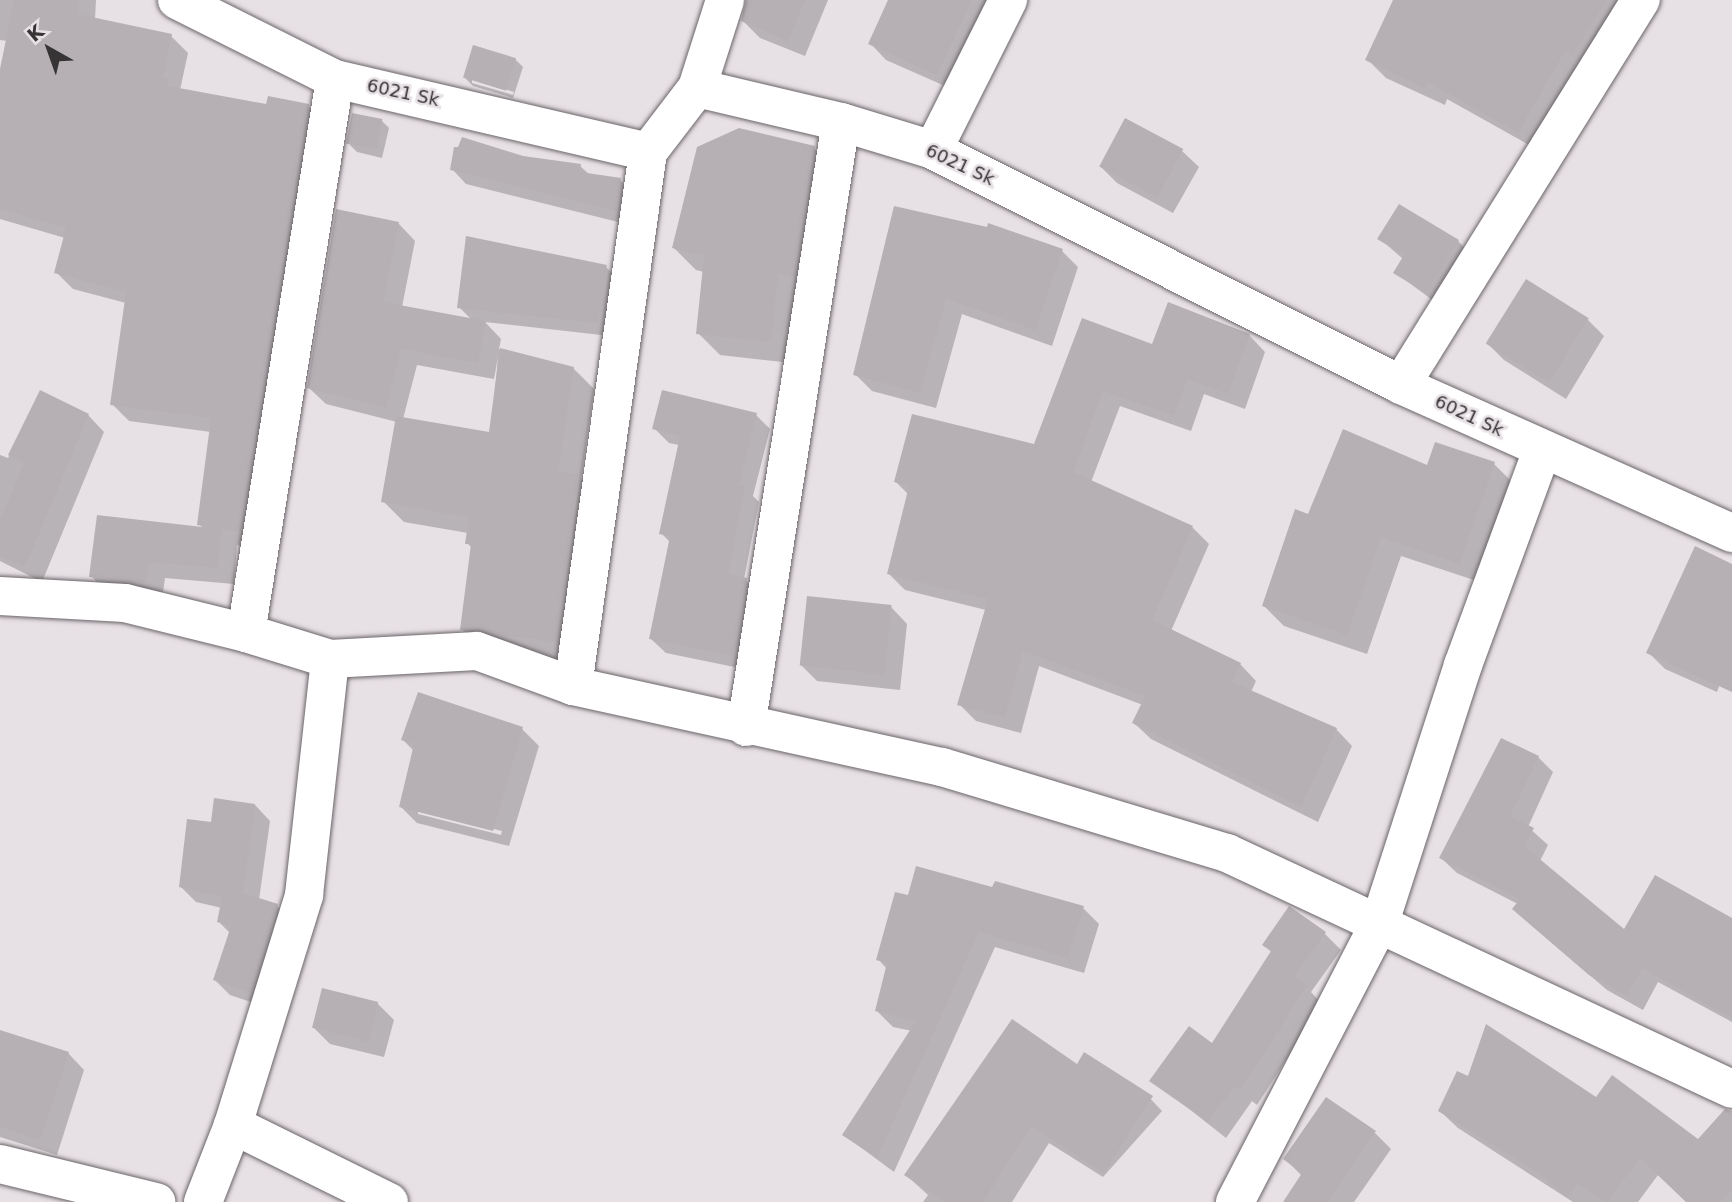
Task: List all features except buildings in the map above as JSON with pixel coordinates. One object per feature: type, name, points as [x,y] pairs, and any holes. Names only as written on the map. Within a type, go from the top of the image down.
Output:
[{"type":"street","name":"6021 Sk","points":[[177,0],[335,79],[648,152]]},
{"type":"street","points":[[573,685],[648,152],[696,88],[725,0]]},
{"type":"street","points":[[933,150],[1008,0]]},
{"type":"street","points":[[1401,385],[1641,0]]},
{"type":"street","points":[[246,633],[335,79]]},
{"type":"street","name":"6021 Sk","points":[[696,88],[841,122],[933,150],[1401,385],[1732,533]]},
{"type":"street","points":[[746,727],[841,122]]},
{"type":"street","points":[[1236,1202],[1380,922],[1463,665],[1542,450]]},
{"type":"street","points":[[0,596],[125,603],[246,633],[330,659],[477,651],[573,685],[746,727],[942,767],[1227,853],[1732,1088]]},
{"type":"street","points":[[203,1202],[233,1125],[304,895],[330,659]]},
{"type":"street","points":[[233,1125],[388,1202]]},
{"type":"street","points":[[0,1164],[156,1202]]}]
